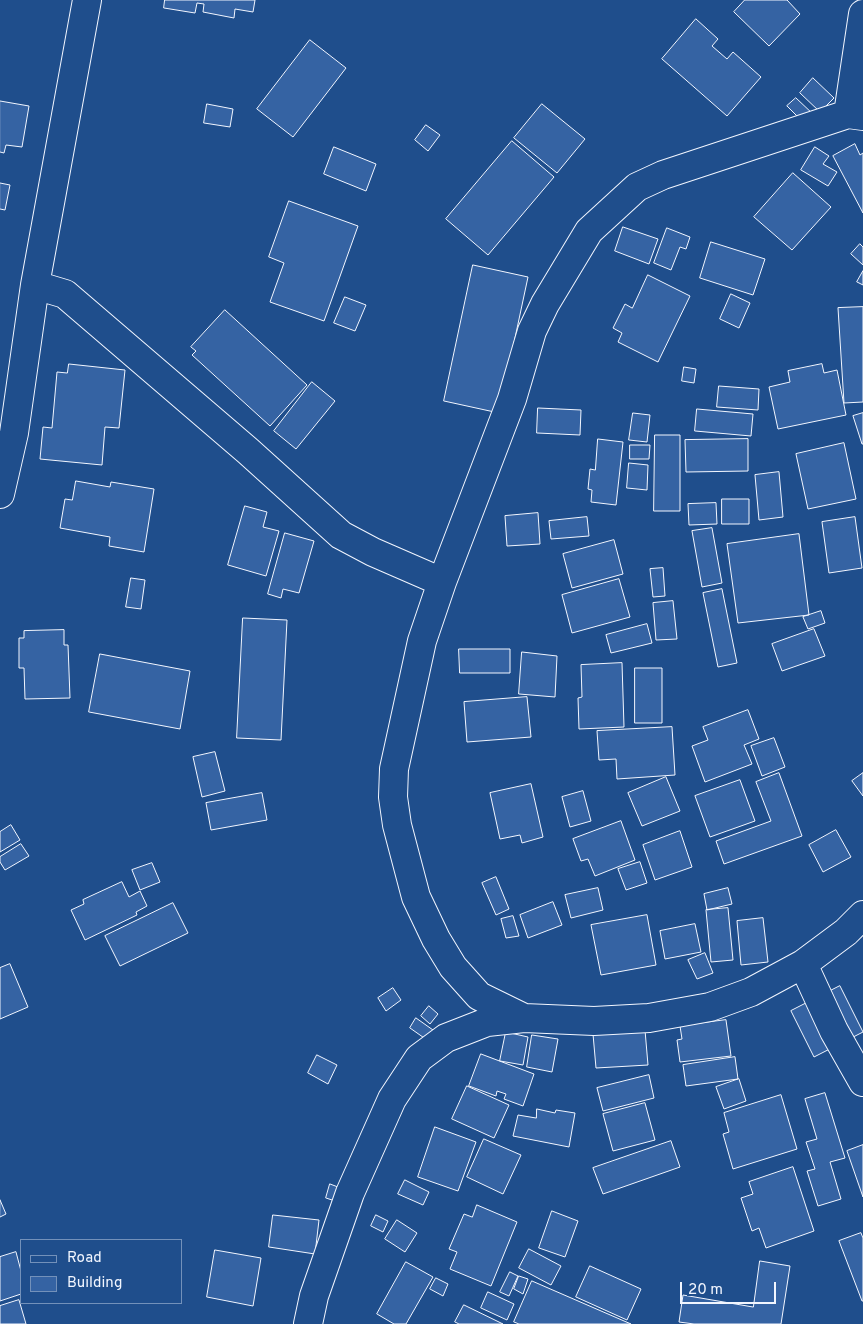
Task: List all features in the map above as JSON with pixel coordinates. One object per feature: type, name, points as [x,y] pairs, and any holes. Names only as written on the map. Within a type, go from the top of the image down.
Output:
[{"type":"street","points":[[0,494],[14,433],[35,285],[87,0]]},
{"type":"street","points":[[524,1018],[479,996],[453,967],[436,940],[416,897],[397,825],[393,797],[394,769],[422,641],[442,582],[512,399],[532,331],[544,304],[589,230],[637,187],[663,175],[856,115],[863,14]]},
{"type":"street","points":[[35,285],[65,294],[248,451],[341,536],[442,582]]},
{"type":"street","points":[[308,1324],[314,1296],[350,1192],[392,1099],[419,1058],[446,1038],[487,1022],[524,1018],[594,1021],[649,1018],[710,1007],[751,992],[803,964],[846,932],[863,915]]},
{"type":"street","points":[[803,964],[834,1031],[863,1082]]},
{"type":"building","points":[[165,0],[255,0],[253,12],[235,9],[234,18],[203,12],[204,4],[197,3],[195,13],[164,8]]},
{"type":"building","points":[[745,0],[787,0],[800,14],[769,46],[734,12]]},
{"type":"building","points":[[696,19],[718,39],[712,46],[727,59],[733,52],[761,77],[727,116],[662,59]]},
{"type":"building","points":[[310,40],[346,68],[293,137],[257,109]]},
{"type":"building","points":[[813,78],[834,98],[820,112],[800,93]]},
{"type":"building","points":[[796,98],[814,115],[805,124],[787,106]]},
{"type":"building","points":[[0,101],[29,106],[22,147],[6,145],[4,153],[0,152]]},
{"type":"building","points":[[207,104],[233,109],[230,127],[204,123]]},
{"type":"building","points":[[542,104],[585,139],[557,173],[514,138]]},
{"type":"building","points":[[426,125],[440,135],[428,151],[415,140]]},
{"type":"building","points":[[512,141],[554,177],[488,255],[446,219]]},
{"type":"building","points":[[855,144],[860,155],[863,153],[863,213],[833,156]]},
{"type":"building","points":[[334,147],[376,164],[366,191],[324,174]]},
{"type":"building","points":[[815,147],[829,156],[823,164],[837,172],[828,186],[801,170]]},
{"type":"building","points":[[793,173],[831,207],[792,250],[754,217]]},
{"type":"building","points":[[0,183],[10,185],[5,210],[0,209]]},
{"type":"building","points":[[289,201],[358,226],[324,321],[270,302],[284,263],[269,257]]},
{"type":"building","points":[[623,227],[658,239],[649,264],[615,251]]},
{"type":"building","points":[[667,228],[690,237],[686,249],[680,247],[671,270],[654,263]]},
{"type":"building","points":[[711,242],[765,259],[753,295],[700,278]]},
{"type":"building","points":[[860,244],[863,247],[863,265],[851,254]]},
{"type":"building","points":[[473,265],[528,277],[499,413],[444,401]]},
{"type":"building","points":[[863,271],[863,285],[857,282]]},
{"type":"building","points":[[648,275],[690,296],[658,362],[618,342],[622,333],[613,328],[625,304],[632,308]]},
{"type":"building","points":[[731,294],[750,303],[739,328],[720,319]]},
{"type":"building","points":[[345,297],[366,305],[355,331],[334,323]]},
{"type":"building","points":[[863,307],[863,402],[844,403],[838,308]]},
{"type":"building","points":[[225,310],[307,385],[270,426],[192,355],[196,351],[191,347]]},
{"type":"building","points":[[69,364],[125,370],[119,428],[105,427],[102,465],[40,459],[43,427],[52,428],[57,372],[67,373]]},
{"type":"building","points":[[822,364],[824,373],[837,370],[846,415],[778,429],[769,387],[790,382],[788,371]]},
{"type":"building","points":[[684,367],[696,369],[694,383],[682,381]]},
{"type":"building","points":[[312,382],[335,401],[296,449],[274,431]]},
{"type":"building","points":[[719,386],[759,389],[758,410],[717,407]]},
{"type":"building","points":[[538,408],[581,410],[580,435],[537,433]]},
{"type":"building","points":[[697,409],[753,414],[751,436],[695,431]]},
{"type":"building","points":[[633,413],[650,415],[647,442],[629,440]]},
{"type":"building","points":[[863,413],[863,444],[862,444],[853,416]]},
{"type":"building","points":[[655,435],[680,435],[680,511],[654,511]]},
{"type":"building","points":[[598,439],[623,442],[616,505],[591,502],[592,490],[588,489],[590,469],[595,470]]},
{"type":"building","points":[[748,439],[748,471],[686,472],[685,440]]},
{"type":"building","points":[[844,443],[856,499],[808,509],[796,454]]},
{"type":"building","points":[[630,445],[650,445],[649,459],[630,459]]},
{"type":"building","points":[[629,463],[648,465],[647,490],[627,488]]},
{"type":"building","points":[[779,472],[783,517],[759,520],[755,475]]},
{"type":"building","points":[[76,481],[110,487],[111,482],[154,489],[144,552],[109,546],[110,537],[60,528],[65,499],[72,500]]},
{"type":"building","points":[[722,499],[749,499],[749,524],[722,524]]},
{"type":"building","points":[[716,503],[717,524],[689,525],[688,504]]},
{"type":"building","points":[[245,506],[267,512],[263,527],[279,531],[266,576],[228,565]]},
{"type":"building","points":[[538,513],[540,544],[507,546],[505,516]]},
{"type":"building","points":[[587,517],[589,536],[551,539],[549,521]]},
{"type":"building","points":[[855,517],[862,568],[829,573],[822,522]]},
{"type":"building","points":[[712,528],[722,583],[702,587],[692,531]]},
{"type":"building","points":[[285,533],[314,541],[299,593],[283,589],[281,598],[268,594]]},
{"type":"building","points":[[799,534],[809,615],[738,623],[727,544]]},
{"type":"building","points":[[614,540],[623,574],[572,588],[563,554]]},
{"type":"building","points":[[663,568],[665,596],[653,597],[650,569]]},
{"type":"building","points":[[131,578],[145,580],[141,609],[126,607]]},
{"type":"building","points":[[619,579],[630,617],[572,633],[562,595]]},
{"type":"building","points":[[722,589],[737,663],[718,667],[703,593]]},
{"type":"building","points":[[673,601],[677,639],[656,640],[653,603]]},
{"type":"building","points":[[821,611],[825,623],[808,629],[803,617]]},
{"type":"building","points":[[243,618],[287,620],[281,740],[237,738]]},
{"type":"building","points":[[647,624],[652,643],[611,653],[606,635]]},
{"type":"building","points":[[814,629],[825,656],[782,671],[772,644]]},
{"type":"building","points":[[64,630],[64,645],[68,645],[70,698],[25,699],[24,668],[19,668],[19,638],[24,638],[24,631]]},
{"type":"building","points":[[459,649],[510,649],[510,673],[460,673]]},
{"type":"building","points":[[522,652],[557,656],[555,697],[519,694]]},
{"type":"building","points":[[100,654],[190,671],[180,729],[89,712]]},
{"type":"building","points":[[622,663],[624,727],[579,729],[578,698],[582,697],[581,665]]},
{"type":"building","points":[[635,668],[662,668],[662,723],[635,723]]},
{"type":"building","points":[[527,697],[531,737],[467,742],[464,702]]},
{"type":"building","points":[[748,710],[759,739],[744,745],[752,764],[705,782],[692,746],[708,740],[703,727]]},
{"type":"building","points":[[672,727],[675,775],[617,779],[616,759],[599,760],[597,731]]},
{"type":"building","points":[[774,738],[785,767],[762,776],[751,746]]},
{"type":"building","points":[[215,752],[225,791],[202,797],[193,757]]},
{"type":"building","points":[[779,773],[802,836],[724,864],[716,841],[771,821],[756,782]]},
{"type":"building","points":[[863,773],[863,796],[852,781]]},
{"type":"building","points":[[666,777],[680,811],[642,826],[628,793]]},
{"type":"building","points":[[740,780],[755,821],[710,837],[695,796]]},
{"type":"building","points":[[531,784],[543,837],[522,843],[520,835],[500,839],[490,793]]},
{"type":"building","points":[[583,791],[591,821],[570,827],[562,797]]},
{"type":"building","points":[[262,793],[267,820],[211,830],[206,803]]},
{"type":"building","points":[[621,821],[635,860],[595,876],[588,859],[581,861],[573,839]]},
{"type":"building","points":[[11,825],[20,840],[0,852],[0,832]]},
{"type":"building","points":[[836,830],[851,857],[823,872],[809,845]]},
{"type":"building","points":[[680,831],[692,867],[655,880],[643,845]]},
{"type":"building","points":[[21,844],[29,856],[5,870],[0,862],[0,857]]},
{"type":"building","points":[[640,862],[647,883],[626,890],[618,869]]},
{"type":"building","points":[[152,863],[160,882],[140,890],[132,870]]},
{"type":"building","points":[[496,877],[509,909],[496,915],[482,883]]},
{"type":"building","points":[[122,882],[129,897],[140,891],[147,906],[136,912],[137,915],[85,940],[71,910],[84,904],[83,900]]},
{"type":"building","points":[[598,888],[603,910],[571,918],[565,895]]},
{"type":"building","points":[[728,888],[732,904],[707,910],[704,894]]},
{"type":"building","points":[[553,902],[562,925],[528,938],[520,915]]},
{"type":"building","points":[[173,903],[188,933],[120,966],[105,936]]},
{"type":"building","points":[[728,908],[733,960],[711,962],[706,910]]},
{"type":"building","points":[[647,915],[656,965],[601,975],[591,925]]},
{"type":"building","points":[[513,916],[519,936],[506,938],[501,919]]},
{"type":"building","points":[[763,918],[768,962],[741,965],[737,921]]},
{"type":"building","points":[[695,924],[701,952],[665,959],[660,931]]},
{"type":"building","points":[[705,953],[713,973],[697,979],[688,960]]},
{"type":"building","points":[[10,964],[28,1007],[0,1019],[0,968]]},
{"type":"building","points":[[840,986],[863,1032],[814,1057],[791,1011]]},
{"type":"building","points":[[393,988],[401,1000],[386,1011],[378,998]]},
{"type":"building","points":[[429,1006],[438,1014],[430,1024],[421,1016]]},
{"type":"building","points":[[416,1018],[433,1030],[427,1040],[410,1028]]},
{"type":"building","points":[[726,1020],[731,1056],[680,1062],[677,1040],[682,1039],[680,1026]]},
{"type":"building","points":[[645,1030],[648,1065],[596,1068],[593,1034]]},
{"type":"building","points":[[506,1032],[528,1037],[523,1065],[500,1061]]},
{"type":"building","points":[[532,1035],[558,1039],[552,1072],[527,1067]]},
{"type":"building","points":[[481,1054],[534,1074],[523,1106],[504,1099],[506,1094],[497,1091],[496,1096],[469,1086]]},
{"type":"building","points":[[317,1055],[337,1065],[328,1084],[308,1073]]},
{"type":"building","points":[[735,1057],[738,1079],[686,1086],[683,1065]]},
{"type":"building","points":[[649,1075],[654,1098],[603,1111],[597,1088]]},
{"type":"building","points":[[739,1079],[746,1101],[724,1109],[716,1087]]},
{"type":"building","points":[[467,1086],[509,1105],[494,1138],[452,1119]]},
{"type":"building","points":[[825,1093],[845,1158],[830,1162],[841,1199],[818,1206],[807,1171],[815,1169],[806,1142],[817,1139],[805,1099]]},
{"type":"building","points":[[781,1095],[797,1149],[733,1169],[723,1134],[729,1132],[724,1113]]},
{"type":"building","points":[[645,1103],[655,1140],[613,1151],[603,1114]]},
{"type":"building","points":[[537,1109],[555,1113],[556,1110],[575,1113],[569,1147],[513,1136],[518,1115],[536,1118]]},
{"type":"building","points":[[435,1127],[476,1142],[458,1191],[418,1177]]},
{"type":"building","points":[[484,1139],[521,1155],[503,1194],[467,1177]]},
{"type":"building","points":[[671,1141],[680,1167],[603,1194],[593,1168]]},
{"type":"building","points":[[863,1145],[863,1197],[847,1151]]},
{"type":"building","points":[[793,1167],[814,1231],[766,1248],[759,1228],[752,1231],[741,1198],[753,1194],[749,1182]]},
{"type":"building","points":[[405,1180],[429,1192],[423,1205],[398,1194]]},
{"type":"building","points":[[330,1184],[346,1190],[341,1203],[326,1198]]},
{"type":"building","points":[[0,1200],[6,1214],[0,1217]]},
{"type":"building","points":[[477,1205],[517,1222],[491,1286],[450,1269],[457,1252],[449,1249],[464,1214],[472,1217]]},
{"type":"building","points":[[552,1211],[578,1221],[565,1257],[539,1248]]},
{"type":"building","points":[[273,1215],[319,1220],[315,1254],[269,1247]]},
{"type":"building","points":[[376,1215],[388,1221],[383,1232],[371,1226]]},
{"type":"building","points":[[397,1220],[417,1233],[405,1252],[385,1239]]},
{"type":"building","points":[[861,1233],[863,1238],[863,1301],[839,1241]]},
{"type":"building","points":[[529,1249],[561,1266],[551,1285],[519,1268]]},
{"type":"building","points":[[215,1250],[261,1258],[253,1306],[207,1297]]},
{"type":"building","points":[[16,1252],[20,1267],[20,1294],[0,1301],[0,1257]]},
{"type":"building","points":[[760,1261],[790,1266],[781,1324],[694,1324],[679,1322],[683,1295],[753,1307]]},
{"type":"building","points":[[406,1262],[433,1277],[406,1324],[394,1324],[377,1314]]},
{"type":"building","points":[[590,1266],[641,1289],[627,1320],[576,1297]]},
{"type":"building","points":[[510,1272],[518,1276],[509,1296],[500,1292]]},
{"type":"building","points":[[519,1276],[528,1279],[523,1294],[514,1289]]},
{"type":"building","points":[[436,1278],[448,1284],[443,1296],[430,1289]]},
{"type":"building","points":[[532,1281],[631,1324],[519,1324],[514,1322]]},
{"type":"building","points":[[488,1292],[514,1304],[507,1320],[481,1308]]},
{"type":"building","points":[[19,1300],[26,1324],[0,1324],[0,1306]]},
{"type":"building","points":[[464,1305],[503,1324],[459,1324],[455,1322]]}]
